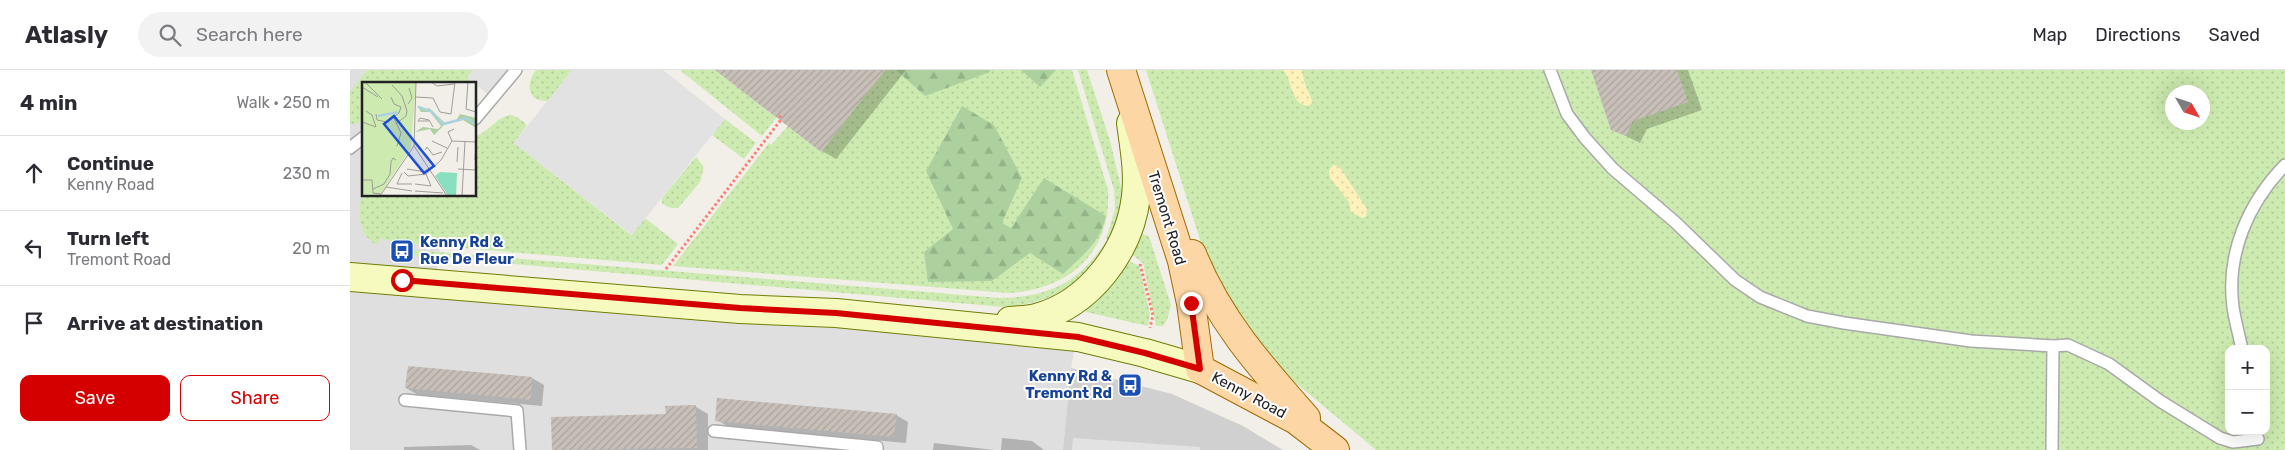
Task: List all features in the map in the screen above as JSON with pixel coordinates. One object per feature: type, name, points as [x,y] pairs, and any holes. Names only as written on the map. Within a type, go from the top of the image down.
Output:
[{"type":"main road","points":[[962,325],[1036,318],[1067,305],[1091,289],[1119,251],[1132,221],[1137,194],[1135,149],[1123,75]]},
{"type":"main road","points":[[1123,75],[1134,90],[1180,222],[1198,269],[1215,304],[1260,366],[1333,448]]},
{"type":"main road","name":"Tremont Road","points":[[1123,75],[1182,261],[1191,303],[1200,369]]},
{"type":"main road","name":"Kenny Road","points":[[350,277],[740,308],[836,313],[1078,337],[1145,353],[1200,369],[1296,420],[1333,448]]},
{"type":"lane","points":[[476,118],[516,70]]},
{"type":"lane","points":[[1550,70],[1568,114],[1585,138],[1613,169],[1675,222],[1735,280],[1760,297],[1807,316],[1844,323],[1971,341],[2053,346],[2068,345],[2109,364],[2160,401],[2220,438],[2233,442],[2258,440]]},
{"type":"lane","points":[[350,148],[362,139]]},
{"type":"lane","points":[[2241,345],[2233,307],[2232,274],[2237,244],[2253,205],[2270,180],[2285,165]]},
{"type":"lane","points":[[2052,450],[2053,346]]},
{"type":"lane","points":[[405,400],[517,410],[520,450]]},
{"type":"lane","points":[[714,431],[877,447],[877,450]]},
{"type":"path","points":[[666,269],[780,122],[780,114]]},
{"type":"path","points":[[1136,261],[1140,264],[1153,315],[1150,329]]},
{"type":"path","points":[[1136,394],[1138,387]]},
{"type":"shaded area","points":[[350,70],[463,70],[378,82],[362,82],[362,196],[447,196],[434,291],[1075,346],[1063,450],[350,450]]},
{"type":"shaded area","points":[[473,70],[516,70],[493,98],[476,85],[476,82],[472,82],[467,78]]},
{"type":"shaded area","points":[[572,70],[663,70],[725,119],[632,235],[514,143]]},
{"type":"shaded area","points":[[1071,368],[1172,394],[1243,426],[1283,450],[1063,450]]},
{"type":"shaded area","points":[[1073,438],[1200,447],[1200,450],[1072,450]]},
{"type":"green space","points":[[367,70],[473,70],[467,78],[472,82],[362,82],[362,121],[355,124],[350,124],[350,92]]},
{"type":"green space","points":[[536,70],[572,70],[548,101],[535,98],[530,91],[531,80]]},
{"type":"green space","points":[[682,70],[715,70],[777,117],[762,136]]},
{"type":"green space","points":[[885,70],[1072,70],[1108,190],[1107,212],[1102,232],[1094,249],[1082,264],[1067,276],[1049,285],[1008,293],[673,266],[769,143],[771,145],[788,126],[821,152]]},
{"type":"green space","points":[[896,70],[989,70],[990,72],[925,96]]},
{"type":"green space","points":[[1021,70],[1056,70],[1040,87]]},
{"type":"green space","points":[[1078,70],[1087,70],[1110,141],[1123,195],[1112,243],[1106,239],[1115,209],[1114,190]]},
{"type":"green space","points":[[1146,70],[2285,70],[2285,450],[1376,450],[1278,368],[1257,345],[1208,265]]},
{"type":"green space","points":[[962,106],[994,125],[1022,178],[1002,223],[1011,228],[1044,178],[1106,216],[1100,234],[1095,241],[1063,274],[1030,253],[992,281],[928,282],[924,252],[953,229],[926,171]]},
{"type":"green space","points":[[512,115],[527,125],[514,143],[631,235],[645,218],[678,244],[662,265],[392,242],[380,238],[377,245],[370,240],[361,226],[360,209],[362,194],[362,196],[476,196],[476,136],[506,116]]},
{"type":"green space","points":[[725,119],[756,143],[744,159],[712,135]]},
{"type":"green space","points":[[696,157],[704,167],[700,182],[679,207],[668,207],[662,203],[662,198]]},
{"type":"green space","points":[[1140,235],[1149,236],[1171,305],[1167,320],[1163,326],[1156,326],[1143,263],[1133,255]]},
{"type":"green space","points":[[1103,246],[1108,250],[1094,269],[1070,288],[1049,298],[1003,307],[390,253],[390,248],[1000,298],[1032,295],[1059,286],[1082,270]]},
{"type":"green space","points":[[1129,261],[1139,266],[1150,314],[1148,326],[1086,312],[1086,308],[1112,284]]},
{"type":"sand","points":[[1283,70],[1302,70],[1304,81],[1313,103],[1308,106],[1298,101]]},
{"type":"sand","points":[[1336,165],[1341,169],[1367,209],[1366,216],[1363,218],[1351,212],[1349,202],[1330,178],[1329,171],[1332,166]]},
{"type":"building","points":[[715,70],[885,70],[821,152]]},
{"type":"building","points":[[1591,70],[1677,70],[1688,102],[1633,121],[1626,136],[1611,130]]},
{"type":"building","points":[[408,366],[532,377],[531,400],[405,388]]},
{"type":"building","points":[[717,398],[897,414],[894,437],[715,421]]},
{"type":"building","points":[[696,405],[697,448],[552,450],[551,417],[666,414],[665,406]]},
{"type":"place","name":"Kenny Rd & Rue De Fleur","points":[[402,251]]},
{"type":"place","name":"Kenny Rd & Tremont Rd","points":[[1130,385]]},
{"type":"route","points":[[402,280],[740,308],[836,313],[1078,337],[1145,353],[1200,369],[1191,303]]}]
